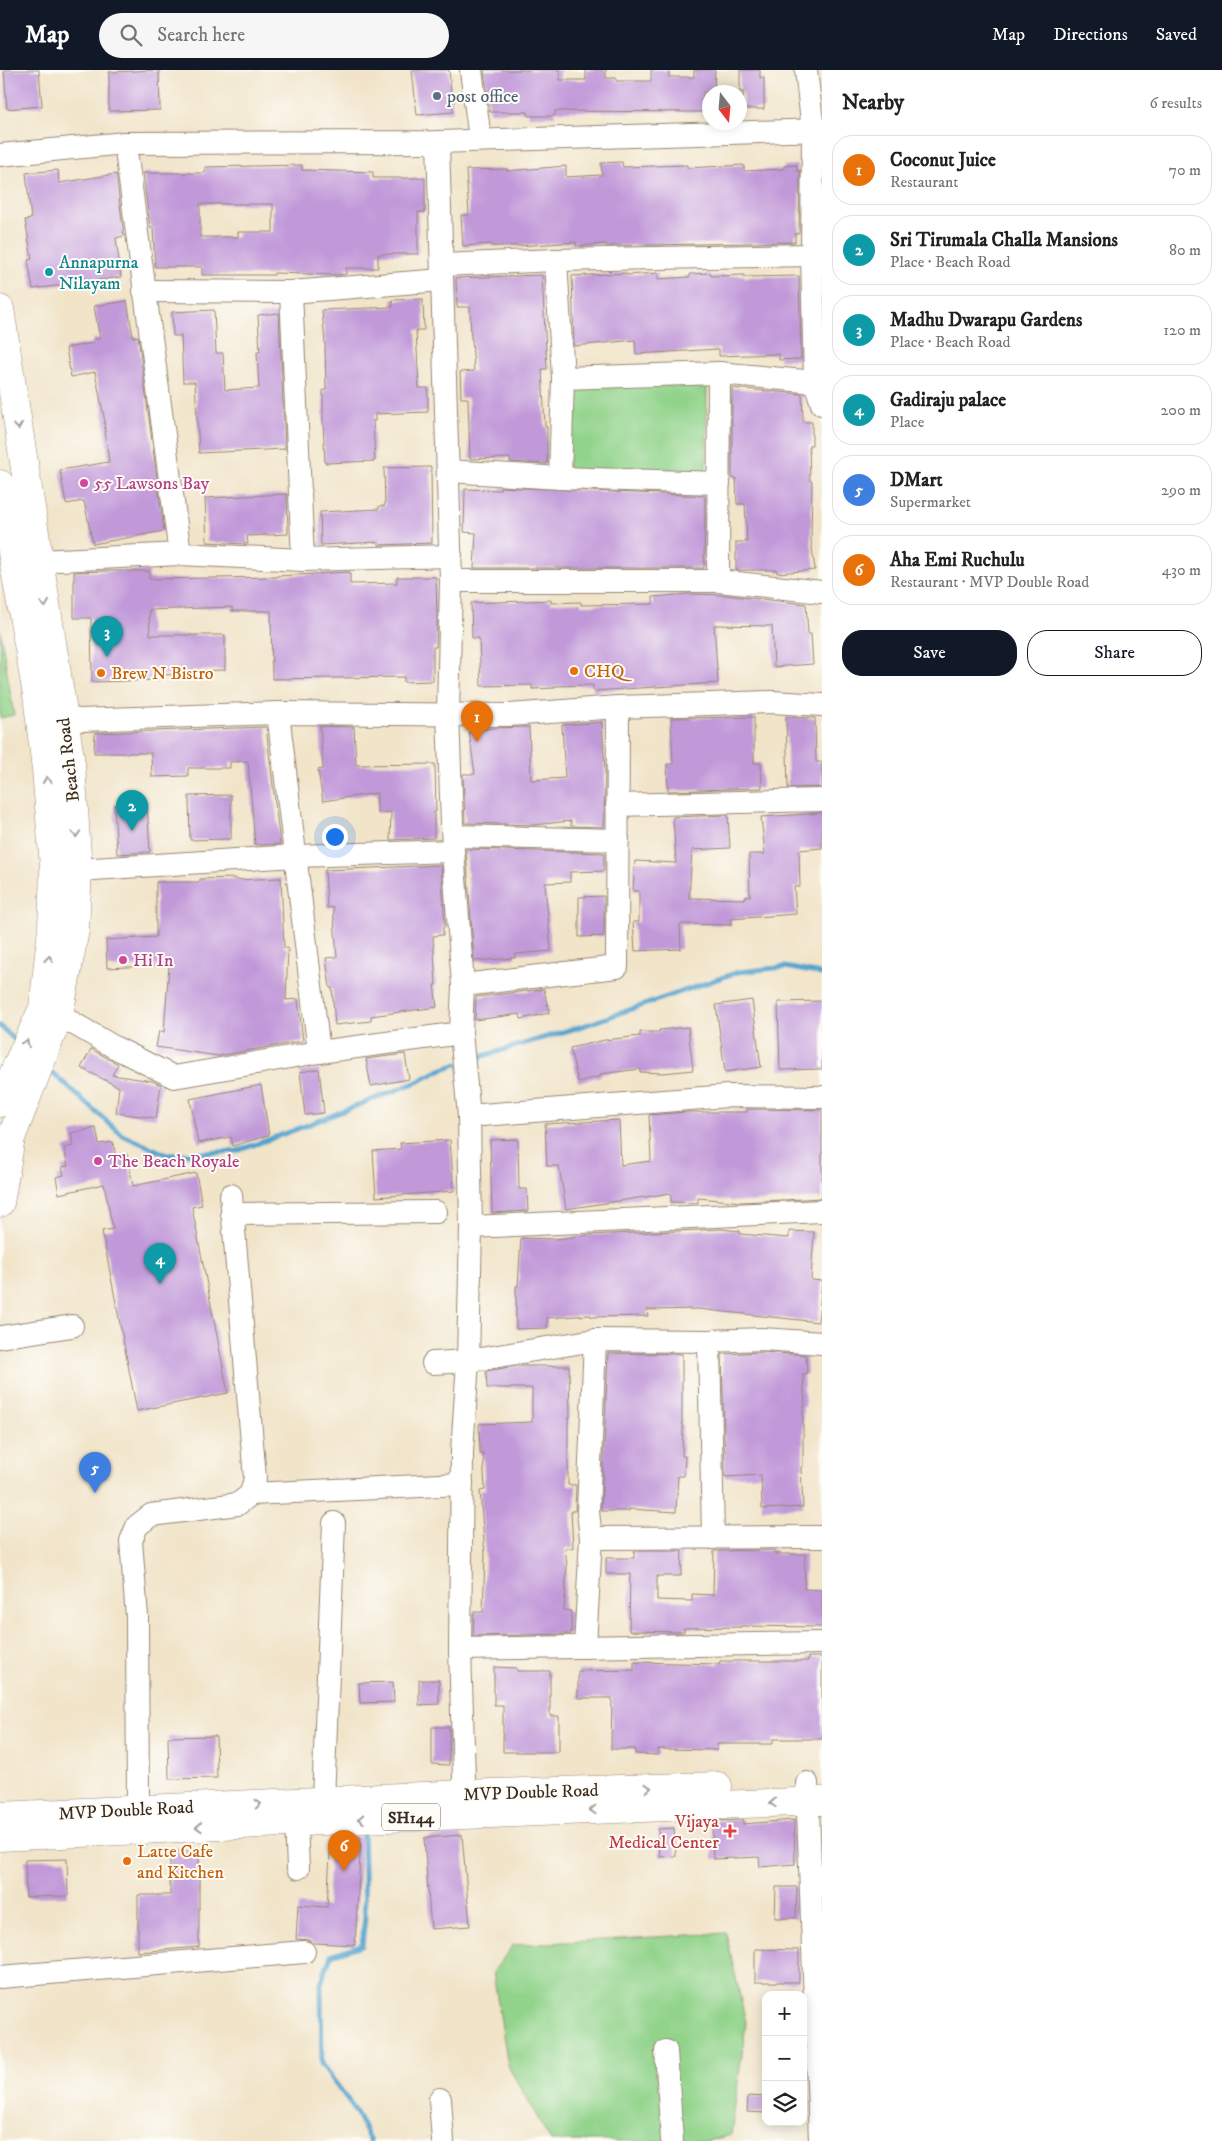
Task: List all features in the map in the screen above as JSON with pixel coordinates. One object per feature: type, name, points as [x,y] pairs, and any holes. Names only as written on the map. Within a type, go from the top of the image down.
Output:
[{"type":"main road","name":"Beach Road","points":[[0,309],[39,561],[52,719],[54,867],[51,1011]]},
{"type":"main road","name":"Beach Road","points":[[0,484],[2,514],[52,719],[71,764],[78,870],[75,930],[51,1011],[13,1090],[10,1138],[2,1176],[0,1203]]},
{"type":"main road","name":"MVP Double Road","points":[[0,1816],[323,1801],[465,1804],[815,1792]]},
{"type":"main road","name":"MVP Double Road","points":[[0,1836],[296,1822],[465,1804]]},
{"type":"street","points":[[471,70],[480,139]]},
{"type":"street","points":[[806,70],[818,130],[814,382],[822,404]]},
{"type":"street","points":[[0,154],[125,143],[438,142],[480,139],[818,130]]},
{"type":"street","points":[[438,142],[452,581],[448,714],[451,823],[463,985],[461,1042],[468,1108],[471,1227],[468,1361],[462,1484],[460,1649],[465,1804]]},
{"type":"street","points":[[125,143],[180,554]]},
{"type":"street","points":[[144,291],[291,292],[556,260],[817,255]]},
{"type":"street","points":[[556,260],[563,378],[560,478]]},
{"type":"street","points":[[291,292],[303,560]]},
{"type":"street","points":[[563,378],[719,374],[814,382]]},
{"type":"street","points":[[718,581],[719,374]]},
{"type":"street","points":[[448,471],[560,478],[719,483]]},
{"type":"street","points":[[39,561],[180,554],[303,560],[451,556]]},
{"type":"street","points":[[452,581],[718,581],[822,592]]},
{"type":"street","points":[[52,719],[80,720],[278,713],[509,715],[618,707],[772,702],[822,705]]},
{"type":"street","points":[[463,985],[617,967],[618,707]]},
{"type":"street","points":[[278,713],[319,1052]]},
{"type":"street","points":[[617,805],[822,800]]},
{"type":"street","points":[[78,870],[296,856],[453,843],[618,840]]},
{"type":"street","points":[[51,1011],[114,1047],[174,1077],[319,1052],[461,1042]]},
{"type":"street","points":[[468,1108],[728,1096],[822,1097]]},
{"type":"street","points":[[251,1494],[255,1478],[231,1205],[436,1212]]},
{"type":"street","points":[[471,1227],[822,1211]]},
{"type":"street","points":[[0,1337],[72,1326]]},
{"type":"street","points":[[433,1364],[468,1361],[595,1340],[709,1341],[762,1339],[822,1343]]},
{"type":"street","points":[[585,1646],[591,1538],[588,1512],[595,1340]]},
{"type":"street","points":[[709,1341],[713,1538]]},
{"type":"street","points":[[138,1809],[137,1617],[131,1541],[136,1526],[151,1515],[238,1504],[251,1494],[462,1484]]},
{"type":"street","points":[[323,1801],[334,1523]]},
{"type":"street","points":[[591,1538],[822,1537]]},
{"type":"street","points":[[460,1649],[822,1643]]},
{"type":"street","points":[[815,1792],[820,2141]]},
{"type":"street","points":[[296,1822],[298,1868]]},
{"type":"street","points":[[0,1977],[304,1952]]},
{"type":"street","points":[[666,2051],[672,2141]]},
{"type":"street","points":[[440,2099],[443,2141]]},
{"type":"green space","points":[[569,383],[707,385],[706,474],[568,472]]},
{"type":"green space","points":[[0,629],[14,715],[0,718]]},
{"type":"green space","points":[[726,1933],[746,2023],[731,2135],[707,2141],[551,2141],[508,2066],[493,1972],[513,1945]]},
{"type":"building","points":[[4,70],[39,70],[42,106],[7,109]]},
{"type":"building","points":[[159,70],[160,110],[109,111],[109,72]]},
{"type":"building","points":[[412,70],[449,70],[453,112],[417,115]]},
{"type":"building","points":[[484,70],[560,70],[560,80],[586,80],[586,70],[606,70],[606,78],[616,78],[616,81],[651,81],[651,70],[669,70],[669,77],[694,77],[694,70],[715,70],[714,85],[702,85],[702,112],[555,111],[555,116],[528,116],[528,112],[490,112]]},
{"type":"building","points":[[740,70],[760,70],[760,78],[764,78],[764,109],[747,109],[747,85],[740,85]]},
{"type":"building","points":[[622,162],[623,167],[687,165],[687,168],[744,165],[744,171],[784,169],[784,166],[797,165],[797,171],[800,171],[799,233],[795,234],[795,242],[576,246],[576,242],[519,246],[491,246],[491,244],[463,246],[461,215],[469,215],[466,170],[507,169],[507,171],[566,166],[566,177],[602,175],[601,163]]},
{"type":"building","points":[[302,165],[302,170],[373,172],[373,178],[425,178],[425,212],[418,212],[418,254],[378,254],[378,268],[346,268],[346,274],[337,275],[274,273],[274,275],[202,275],[202,267],[155,267],[153,228],[150,228],[143,173],[205,173],[205,167]],"holes":[[[200,204],[273,204],[273,232],[238,232],[238,237],[200,237]]]},
{"type":"building","points":[[58,170],[59,183],[116,174],[124,236],[116,238],[121,277],[33,289],[28,260],[32,259],[25,220],[31,219],[26,173]]},
{"type":"building","points":[[626,273],[626,275],[658,273],[658,279],[690,277],[690,274],[711,273],[711,276],[799,276],[801,359],[779,360],[779,354],[719,356],[719,349],[636,354],[635,340],[574,346],[572,276]]},
{"type":"building","points":[[542,275],[547,369],[542,369],[545,427],[547,427],[547,464],[510,462],[510,458],[470,459],[468,398],[461,398],[460,372],[474,371],[470,307],[457,307],[456,278]]},
{"type":"building","points":[[423,299],[424,330],[416,330],[419,388],[428,388],[428,412],[375,414],[375,421],[373,421],[375,461],[325,463],[323,390],[326,390],[322,310],[393,307],[392,300]]},
{"type":"building","points":[[127,301],[133,337],[138,336],[164,531],[93,544],[84,501],[66,504],[60,470],[109,462],[105,422],[95,372],[71,377],[66,348],[93,343],[93,339],[100,339],[94,306]]},
{"type":"building","points":[[214,310],[216,353],[223,353],[225,390],[259,388],[257,352],[260,352],[258,315],[279,313],[285,449],[199,453],[195,382],[183,382],[181,336],[173,336],[172,312]]},
{"type":"building","points":[[732,388],[802,394],[803,422],[812,422],[812,445],[809,445],[810,481],[812,481],[811,540],[815,570],[777,573],[777,570],[736,570],[736,542],[747,542],[745,504],[737,504],[736,478],[732,478]]},
{"type":"building","points":[[431,467],[432,543],[379,545],[379,542],[321,545],[320,512],[379,509],[379,506],[385,506],[384,468]]},
{"type":"building","points":[[500,487],[705,496],[704,568],[474,568],[476,533],[464,532],[465,489],[500,490]]},
{"type":"building","points":[[287,494],[288,534],[247,536],[248,544],[207,542],[205,498]]},
{"type":"building","points":[[149,571],[149,579],[277,577],[350,572],[350,584],[397,583],[397,577],[436,577],[437,622],[436,647],[433,647],[433,681],[404,682],[404,677],[272,679],[271,611],[232,611],[232,607],[149,610],[150,635],[225,635],[225,670],[192,671],[192,674],[158,675],[158,680],[92,682],[91,618],[74,618],[74,572]]},
{"type":"building","points":[[687,594],[724,595],[806,604],[813,664],[774,667],[772,626],[714,625],[718,683],[593,691],[593,685],[532,689],[532,685],[481,686],[479,638],[472,638],[471,603],[551,600],[551,603],[581,602],[581,605],[653,604],[653,597]]},
{"type":"building","points":[[754,717],[754,763],[761,763],[762,788],[668,791],[667,764],[673,764],[671,718]]},
{"type":"building","points":[[786,717],[815,718],[816,762],[822,762],[822,787],[788,788]]},
{"type":"building","points":[[602,722],[605,771],[604,827],[571,826],[571,821],[534,825],[465,823],[463,774],[475,774],[469,732],[493,728],[529,727],[531,780],[565,778],[562,725]]},
{"type":"building","points":[[320,726],[354,727],[356,765],[435,764],[436,812],[434,812],[434,838],[390,840],[391,812],[377,813],[377,793],[323,801],[318,770],[323,769]]},
{"type":"building","points":[[266,727],[280,844],[255,845],[248,761],[230,762],[230,768],[188,768],[188,776],[152,777],[151,753],[94,753],[95,733]]},
{"type":"building","points":[[231,795],[231,839],[190,840],[189,796]]},
{"type":"building","points":[[147,803],[150,852],[117,854],[114,805]]},
{"type":"building","points":[[822,813],[822,848],[799,850],[800,887],[794,887],[796,914],[731,919],[731,925],[680,924],[681,949],[635,951],[633,922],[639,922],[639,891],[633,891],[635,861],[676,863],[673,817],[728,815],[730,848],[692,850],[689,898],[745,899],[745,897],[750,896],[749,854],[765,854],[761,817]]},
{"type":"building","points":[[466,849],[604,853],[604,871],[570,872],[570,882],[545,883],[551,951],[515,954],[515,958],[474,961]]},
{"type":"building","points":[[441,865],[445,926],[443,927],[443,935],[433,936],[436,985],[434,985],[437,1007],[371,1016],[371,1021],[335,1025],[332,988],[330,988],[326,958],[337,957],[333,907],[327,908],[325,870]]},
{"type":"building","points":[[236,878],[236,880],[281,878],[284,948],[288,948],[286,1000],[298,999],[303,1041],[218,1056],[156,1047],[159,1031],[164,1032],[169,965],[107,968],[106,940],[156,937],[156,882],[200,882],[200,879]]},
{"type":"building","points":[[604,896],[604,936],[579,937],[579,897]]},
{"type":"building","points":[[544,989],[549,1013],[521,1019],[520,1014],[475,1020],[476,997]]},
{"type":"building","points":[[752,1000],[761,1067],[725,1072],[716,1005]]},
{"type":"building","points":[[822,1001],[822,1069],[780,1070],[778,1002]]},
{"type":"building","points":[[688,1027],[693,1070],[664,1073],[640,1072],[640,1069],[600,1074],[601,1076],[578,1082],[570,1048],[605,1040],[640,1036],[640,1032],[660,1032],[659,1030]]},
{"type":"building","points":[[91,1049],[118,1064],[112,1075],[152,1081],[161,1085],[156,1118],[116,1113],[119,1087],[81,1068]]},
{"type":"building","points":[[405,1054],[409,1079],[371,1086],[366,1059]]},
{"type":"building","points":[[319,1069],[324,1113],[305,1115],[300,1072]]},
{"type":"building","points":[[261,1085],[269,1135],[233,1146],[231,1137],[198,1143],[190,1099]]},
{"type":"building","points":[[747,1109],[822,1110],[822,1198],[742,1202],[698,1198],[698,1203],[671,1202],[671,1193],[566,1209],[559,1166],[547,1166],[545,1124],[619,1120],[621,1165],[651,1161],[649,1115],[688,1112],[747,1112]]},
{"type":"building","points":[[96,1128],[99,1144],[113,1142],[116,1157],[127,1154],[133,1186],[196,1173],[202,1205],[192,1207],[228,1393],[137,1411],[102,1231],[113,1229],[104,1184],[59,1194],[56,1177],[64,1175],[62,1167],[68,1166],[64,1148],[73,1146],[71,1133]]},
{"type":"building","points":[[518,1139],[519,1189],[527,1189],[528,1211],[492,1213],[490,1140]]},
{"type":"building","points":[[450,1140],[454,1191],[376,1197],[373,1151],[401,1149],[400,1143]]},
{"type":"building","points":[[721,1229],[740,1231],[740,1234],[789,1238],[789,1231],[814,1232],[811,1280],[822,1281],[818,1322],[698,1309],[647,1310],[648,1316],[591,1317],[591,1315],[547,1318],[547,1328],[516,1329],[516,1286],[518,1286],[521,1238],[557,1239],[589,1235]]},
{"type":"building","points":[[762,1352],[806,1355],[807,1374],[803,1374],[805,1407],[803,1407],[803,1467],[801,1467],[803,1507],[762,1509],[761,1475],[725,1477],[722,1354]]},
{"type":"building","points":[[608,1353],[682,1354],[682,1456],[685,1456],[684,1476],[678,1476],[676,1512],[629,1509],[629,1511],[601,1511]]},
{"type":"building","points":[[516,1366],[569,1366],[568,1485],[576,1485],[575,1511],[571,1511],[573,1548],[565,1548],[567,1566],[564,1610],[571,1611],[571,1634],[473,1636],[474,1612],[483,1612],[485,1555],[480,1491],[485,1490],[483,1454],[480,1454],[479,1424],[532,1422],[532,1388],[487,1388],[486,1371]]},
{"type":"building","points":[[775,1550],[775,1554],[805,1554],[804,1589],[822,1590],[822,1627],[741,1626],[684,1628],[684,1632],[629,1631],[630,1574],[606,1574],[606,1558],[634,1558],[634,1551],[682,1551],[681,1576],[657,1576],[657,1600],[692,1601],[692,1594],[713,1595],[714,1551]]},
{"type":"building","points":[[808,1657],[822,1657],[822,1739],[773,1739],[773,1744],[717,1744],[717,1750],[658,1749],[658,1755],[635,1754],[635,1749],[611,1749],[612,1698],[578,1698],[578,1671],[634,1670],[634,1662],[719,1664],[720,1661],[808,1661]]},
{"type":"building","points":[[494,1667],[517,1668],[517,1671],[550,1671],[550,1716],[559,1716],[559,1752],[503,1752],[503,1705],[494,1705]]},
{"type":"building","points":[[419,1680],[439,1680],[439,1704],[419,1705]]},
{"type":"building","points":[[393,1682],[394,1702],[360,1703],[359,1683]]},
{"type":"building","points":[[432,1727],[449,1727],[449,1765],[432,1764]]},
{"type":"building","points":[[216,1736],[217,1778],[169,1779],[168,1737]]},
{"type":"building","points":[[743,1820],[743,1824],[794,1820],[795,1864],[760,1867],[759,1857],[713,1859],[712,1821]]},
{"type":"building","points":[[674,1828],[676,1856],[660,1857],[658,1829]]},
{"type":"building","points":[[462,1835],[470,1926],[431,1929],[424,1838]]},
{"type":"building","points":[[331,1836],[361,1837],[355,1945],[314,1943],[309,1940],[296,1939],[298,1905],[327,1907]]},
{"type":"building","points":[[170,1851],[199,1851],[199,1947],[138,1952],[138,1895],[170,1895]]},
{"type":"building","points":[[67,1859],[68,1896],[26,1897],[25,1860]]},
{"type":"building","points":[[776,1887],[797,1887],[796,1918],[775,1918]]},
{"type":"building","points":[[755,1949],[799,1950],[799,1982],[755,1982]]},
{"type":"building","points":[[748,2096],[762,2097],[762,2113],[747,2112]]},
{"type":"waterway","points":[[470,1060],[586,1025],[738,972],[785,967],[822,974]]},
{"type":"waterway","points":[[0,1026],[18,1043]]},
{"type":"waterway","points":[[47,1068],[122,1135],[168,1155],[237,1151],[417,1082],[440,1070],[457,1064]]},
{"type":"waterway","points":[[363,1827],[365,1917],[362,1945],[331,1955],[321,1983],[322,2065],[354,2108],[370,2141]]},
{"type":"place","name":"post office","points":[[437,96]]},
{"type":"place","name":"Annapurna Nilayam","points":[[49,272]]},
{"type":"place","name":"55 Lawsons Bay","points":[[84,483]]},
{"type":"place","name":"Madhu Dwarapu Gardens","points":[[107,657]]},
{"type":"place","name":"CHQ","points":[[574,671]]},
{"type":"place","name":"Brew N Bistro","points":[[101,673]]},
{"type":"place","name":"Coconut Juice","points":[[477,742]]},
{"type":"place","name":"Sri Tirumala Challa Mansions","points":[[132,831]]},
{"type":"place","name":"Hi In","points":[[123,960]]},
{"type":"place","name":"The Beach Royale","points":[[98,1161]]},
{"type":"place","name":"Gadiraju palace","points":[[160,1284]]},
{"type":"place","name":"DMart","points":[[95,1493]]},
{"type":"place","name":"Vijaya Medical Center","points":[[730,1831]]},
{"type":"place","name":"Latte Cafe and Kitchen","points":[[127,1861]]},
{"type":"place","name":"Aha Emi Ruchulu","points":[[344,1871]]}]
